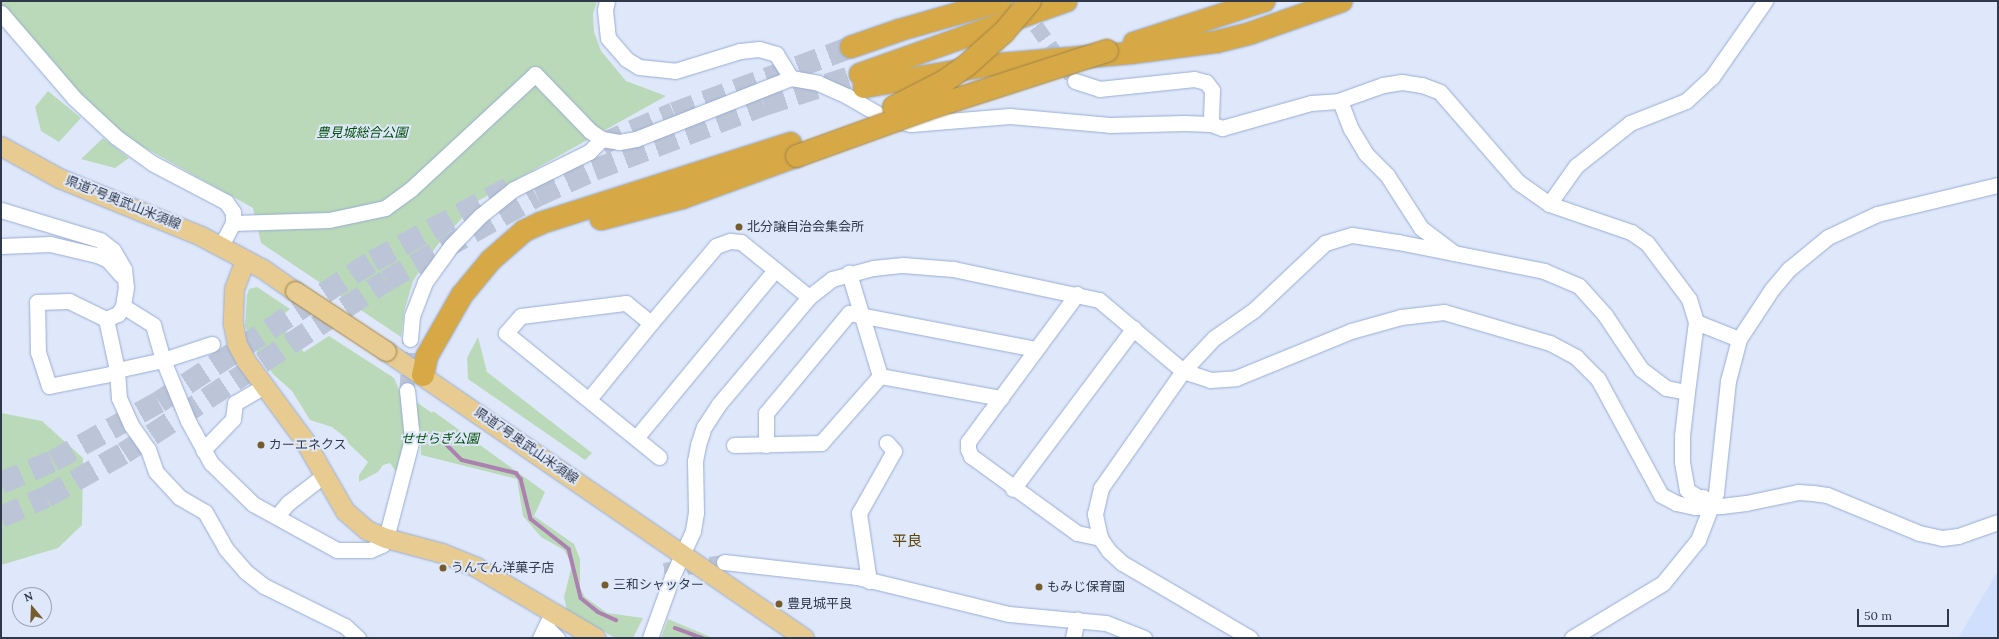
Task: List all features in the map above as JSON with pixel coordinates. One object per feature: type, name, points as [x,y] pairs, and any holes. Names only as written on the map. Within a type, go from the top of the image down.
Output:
[{"type":"highway","points":[[900,30],[953,1]]},
{"type":"highway","points":[[851,47],[900,30],[1001,1]]},
{"type":"highway","points":[[423,375],[440,364],[482,288],[494,272],[522,247],[538,237],[554,231],[682,198],[882,113],[945,81],[983,52],[1030,1]]},
{"type":"highway","points":[[1066,1],[862,80],[990,65],[1130,53],[1216,42],[1271,26],[1342,1]]},
{"type":"highway","points":[[1107,51],[1154,32],[1213,1]]},
{"type":"highway","points":[[794,150],[1260,2]]},
{"type":"main road","name":"県道7号奥武山米須線","points":[[1,146],[59,178],[182,227],[221,246],[263,270],[423,375],[683,556],[804,638]]},
{"type":"main road","points":[[245,260],[234,288],[233,324],[241,353],[304,440],[323,476],[345,511],[367,530],[386,538],[460,559],[546,626],[596,638]]},
{"type":"street","points":[[607,1],[605,10],[608,38],[626,59],[639,67],[675,71],[740,50],[759,49],[776,54],[791,78]]},
{"type":"street","points":[[1549,204],[1576,166],[1630,123],[1686,101],[1712,77],[1765,1]]},
{"type":"street","points":[[1,13],[74,98],[116,137],[152,163],[226,202],[233,212],[234,223],[221,246]]},
{"type":"street","points":[[234,223],[329,220],[385,208],[410,190],[535,74],[590,131],[602,139],[619,142],[636,138],[791,78],[818,83],[847,96],[885,118],[911,124],[1010,116],[1110,125],[1211,124],[1222,128],[1234,127],[1311,104],[1340,101],[1383,85],[1402,82],[1422,85],[1440,92],[1518,182],[1549,204],[1631,232],[1647,243],[1689,299],[1696,322],[1682,436],[1682,462],[1687,490],[1708,501],[1746,504],[1798,492],[1827,494],[1919,533],[1942,538],[1958,536],[1998,522]]},
{"type":"street","points":[[1076,81],[1099,89],[1194,78],[1206,82],[1212,90],[1211,124]]},
{"type":"street","points":[[1340,101],[1352,130],[1366,154],[1387,175],[1422,228],[1458,256]]},
{"type":"street","points":[[410,339],[412,316],[425,282],[456,241],[480,216],[514,189],[589,152],[602,139]]},
{"type":"street","points":[[1572,638],[1663,583],[1698,540],[1708,501],[1728,382],[1740,339],[1772,289],[1789,269],[1828,237],[1864,219],[1903,206],[1998,185]]},
{"type":"street","points":[[1,210],[100,240],[113,250],[124,269],[125,280],[123,306],[118,314],[106,319],[69,301],[37,302],[38,352],[48,386],[110,374],[117,370],[163,360],[212,344]]},
{"type":"street","points":[[1250,638],[1122,563],[1109,552],[1100,538],[1095,514],[1101,488],[1183,371],[1214,338],[1254,310],[1325,243],[1352,235],[1544,272],[1579,286],[1605,315],[1641,369],[1666,388],[1687,392]]},
{"type":"street","points":[[589,399],[650,323],[716,246],[730,242],[741,242],[809,298]]},
{"type":"street","points":[[1,246],[50,244],[97,255],[108,260],[125,280]]},
{"type":"street","points":[[650,638],[672,577],[683,556],[693,531],[696,513],[695,461],[704,427],[719,404],[809,298],[832,280],[849,273],[903,265],[953,269],[1077,294],[1099,300],[1134,328],[1183,371],[1210,380],[1236,378],[1351,331],[1402,317],[1444,312],[1550,343],[1576,356],[1598,379],[1661,495],[1682,505],[1695,507],[1708,501]]},
{"type":"street","points":[[636,438],[775,270]]},
{"type":"street","points":[[849,273],[880,376]]},
{"type":"street","points":[[1077,294],[968,442],[968,449],[971,456],[1013,488],[1077,533],[1100,538]]},
{"type":"street","points":[[650,323],[626,303],[529,314],[521,316],[506,333],[589,399],[659,458]]},
{"type":"street","points":[[123,306],[153,325],[163,360],[188,421],[203,450],[223,478],[253,504],[337,550],[370,550],[382,545],[386,538],[412,439],[407,390]]},
{"type":"street","points":[[766,445],[766,413],[849,313],[861,314],[1036,349]]},
{"type":"street","points":[[106,319],[117,370],[119,398],[131,424],[148,449],[156,472],[179,497],[205,512],[226,549],[246,572],[264,586],[345,626],[358,638]]},
{"type":"street","points":[[1696,322],[1740,339]]},
{"type":"street","points":[[1013,488],[1134,328]]},
{"type":"street","points":[[880,376],[1001,398]]},
{"type":"street","points":[[734,445],[821,443],[880,376]]},
{"type":"street","points":[[203,450],[233,419],[235,403],[264,386]]},
{"type":"street","points":[[870,580],[859,513],[894,451],[887,444]]},
{"type":"street","points":[[277,516],[288,503],[323,476]]},
{"type":"street","points":[[724,562],[870,580],[1009,614],[1077,619],[1106,623],[1144,638]]},
{"type":"street","points":[[640,638],[664,570]]},
{"type":"street","points":[[1073,638],[1077,619]]},
{"type":"street","points":[[546,626],[558,638]]},
{"type":"shaded area","points":[[1998,571],[1998,638],[1958,638]]},
{"type":"green space","name":"豊見城総合公園","points":[[1,1],[597,1],[593,14],[594,32],[601,51],[626,81],[666,96],[478,201],[438,244],[413,281],[404,312],[401,337],[261,243],[253,208],[120,134],[60,74],[1,4]]},
{"type":"green space","points":[[48,91],[81,118],[59,142],[41,131],[35,107]]},
{"type":"green space","points":[[103,138],[129,158],[115,168],[81,159]]},
{"type":"green space","points":[[257,287],[290,309],[277,320],[304,352],[329,336],[394,378],[402,397],[407,427],[398,475],[390,463],[383,465],[378,472],[359,482],[359,475],[368,462],[349,444],[346,438],[332,427],[310,420],[292,391],[273,374],[255,349],[245,326],[247,295],[249,289]]},
{"type":"green space","points":[[478,337],[487,372],[592,453],[585,460],[468,379],[467,358]]},
{"type":"green space","name":"せせらぎ公園","points":[[415,401],[432,413],[433,411],[545,492],[534,516],[574,544],[580,559],[580,588],[585,597],[607,613],[643,618],[633,638],[615,638],[567,610],[564,597],[571,569],[570,561],[564,550],[541,537],[523,516],[517,479],[421,455],[421,430],[417,422]]},
{"type":"green space","points":[[1,413],[42,421],[83,458],[82,525],[58,548],[1,565]]},
{"type":"green space","points":[[668,619],[706,635],[712,638],[661,638]]},
{"type":"waterway","points":[[427,434],[442,440],[462,460],[516,473],[521,479],[531,519],[569,549],[581,598],[598,612],[616,620]]},
{"type":"waterway","points":[[675,628],[702,638]]},
{"type":"tunnel","points":[[1023,7],[1075,81]]},
{"type":"tunnel","points":[[602,144],[674,113],[851,47]]},
{"type":"tunnel","points":[[1,517],[46,497],[124,453],[386,281],[537,196],[594,170],[764,105],[860,74]]},
{"type":"tunnel","points":[[1,483],[53,461],[159,402],[373,261],[518,183]]},
{"type":"tunnel","points":[[407,390],[410,339]]},
{"type":"tunnel","points":[[664,570],[724,562]]},
{"type":"place","name":"北分譲自治会集会所","points":[[739,227]]},
{"type":"place","name":"カーエネクス","points":[[261,445]]},
{"type":"place","name":"うんてん洋菓子店","points":[[443,568]]},
{"type":"place","name":"三和シャッター","points":[[605,585]]},
{"type":"place","name":"もみじ保育園","points":[[1039,587]]},
{"type":"place","name":"豊見城平良","points":[[779,604]]},
{"type":"district","name":"平良","points":[[907,541]]}]
